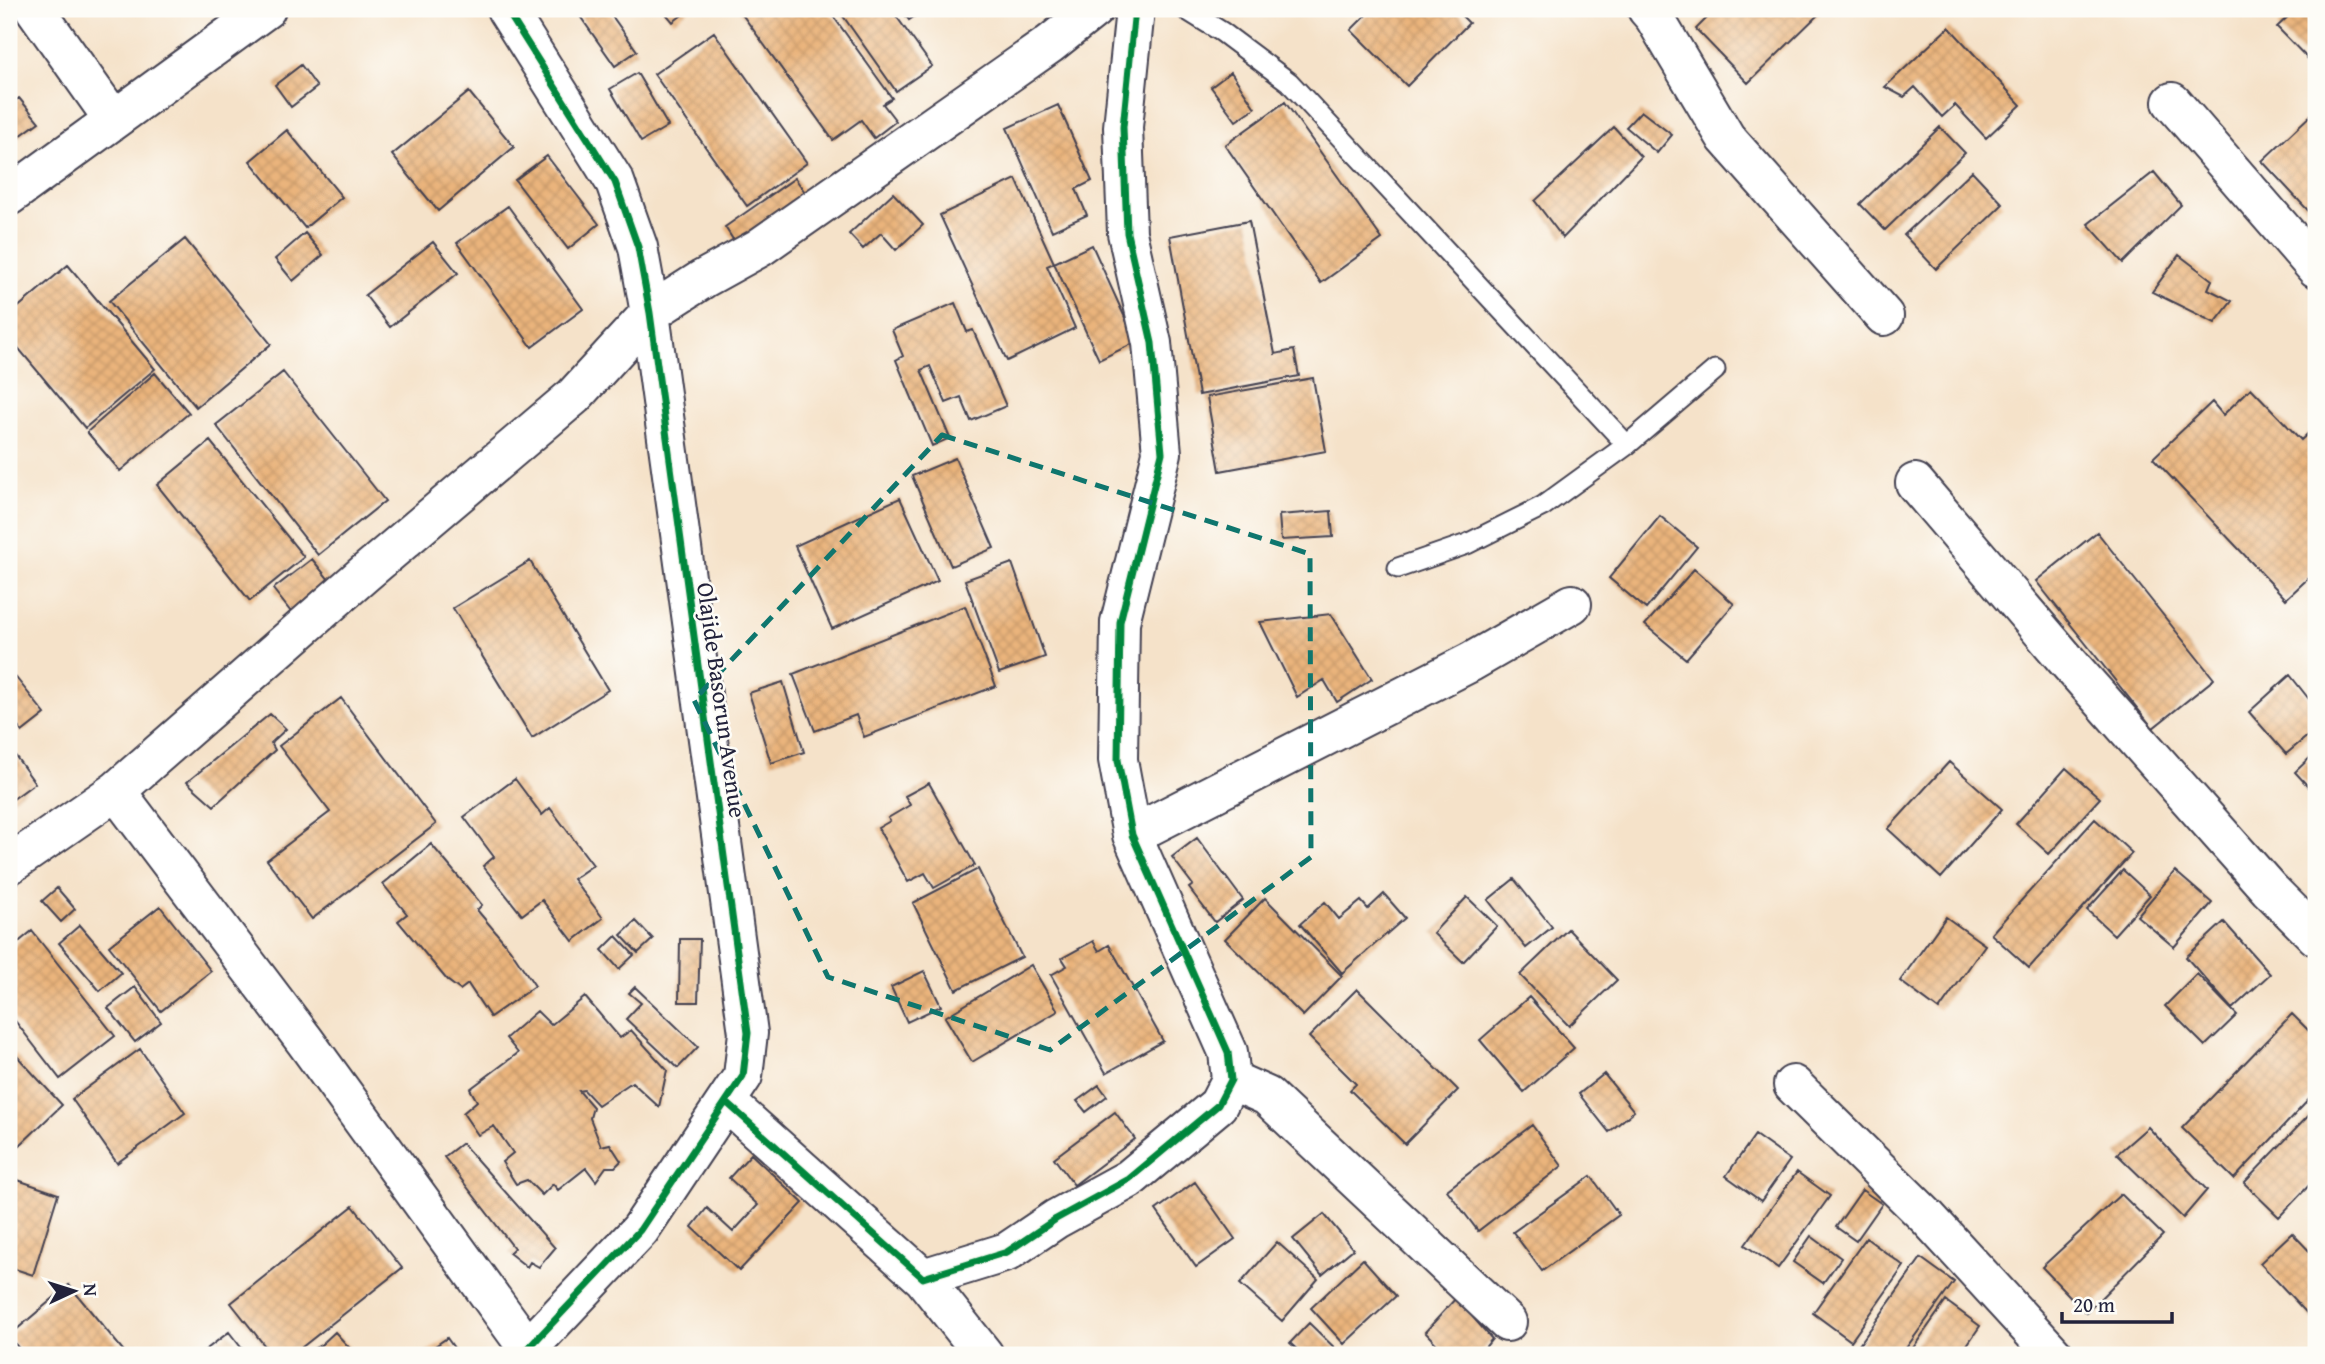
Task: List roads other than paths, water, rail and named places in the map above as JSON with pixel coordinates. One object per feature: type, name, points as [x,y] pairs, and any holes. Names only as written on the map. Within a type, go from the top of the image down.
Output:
[{"type":"street","points":[[36,9],[113,119]]},
{"type":"street","points":[[9,196],[267,9]]},
{"type":"street","name":"Olajide Basorun Avenue","points":[[506,9],[615,182],[638,247],[650,313],[748,1033],[743,1076],[640,1230],[526,1352]]},
{"type":"street","points":[[9,865],[117,791],[353,583],[574,396],[650,313],[758,248],[1050,44],[1094,9]]},
{"type":"street","points":[[923,1278],[1007,1252],[1056,1219],[1129,1179],[1219,1105],[1231,1080],[1228,1052],[1132,835],[1118,760],[1120,622],[1162,453],[1152,342],[1127,233],[1123,127],[1135,9]]},
{"type":"street","points":[[1647,9],[1654,16],[1726,138],[1884,316]]},
{"type":"street","points":[[2172,102],[2316,268]]},
{"type":"street","points":[[1915,483],[2076,672],[2269,889],[2316,936]]},
{"type":"street","points":[[1132,835],[1471,662],[1572,604]]},
{"type":"street","points":[[117,791],[305,1041],[526,1352]]},
{"type":"street","points":[[1231,1080],[1267,1096],[1507,1322]]},
{"type":"street","points":[[1793,1085],[1928,1218],[2054,1355]]},
{"type":"street","points":[[726,1102],[923,1278],[984,1355]]},
{"type":"lane","points":[[1185,9],[1222,32],[1289,82],[1627,445]]},
{"type":"lane","points":[[1398,568],[1467,544],[1542,506],[1627,445],[1715,370]]}]
